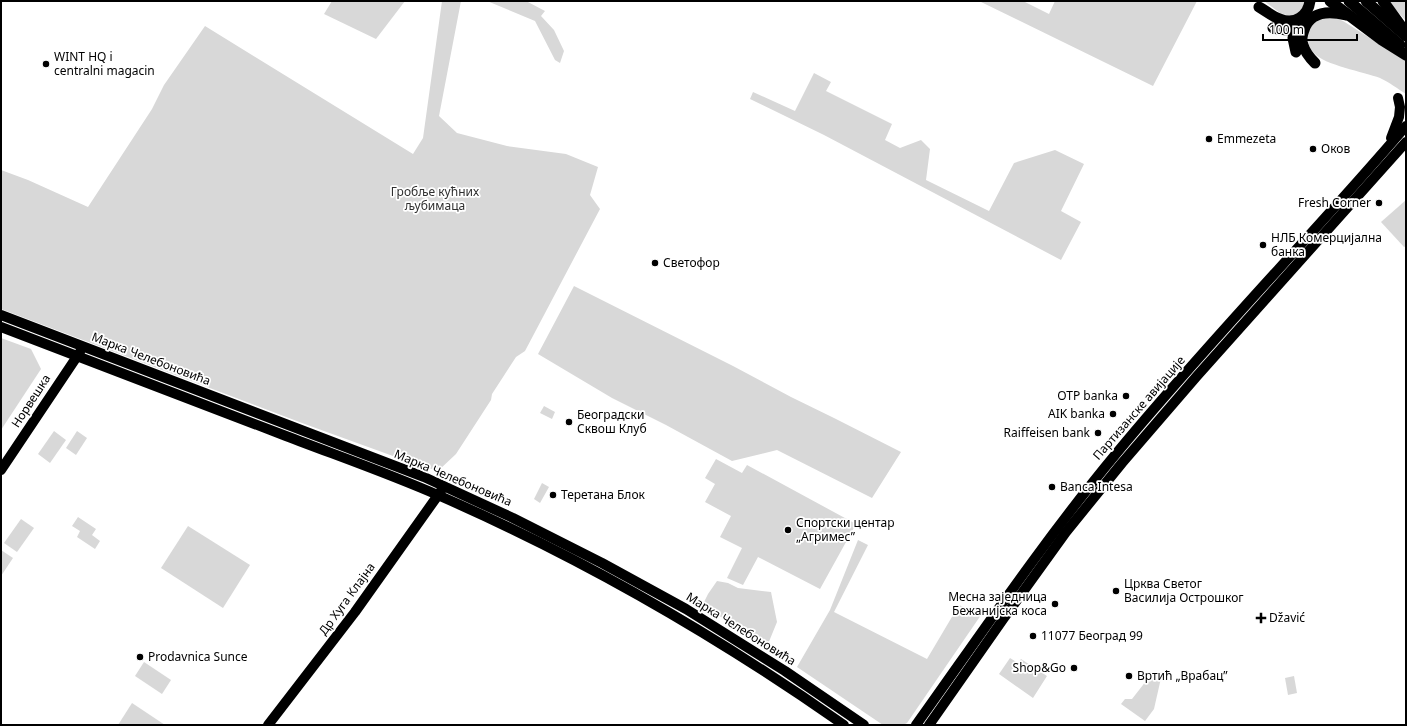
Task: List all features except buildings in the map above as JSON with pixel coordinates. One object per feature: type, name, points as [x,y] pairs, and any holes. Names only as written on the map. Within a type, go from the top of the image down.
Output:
[{"type":"highway","points":[[1310,1],[1304,19],[1302,45],[1308,56],[1315,63]]},
{"type":"highway","points":[[1330,1],[1349,16],[1406,55]]},
{"type":"highway","points":[[1349,1],[1406,50]]},
{"type":"highway","points":[[1366,1],[1406,36]]},
{"type":"highway","points":[[1383,1],[1406,32]]},
{"type":"highway","points":[[1259,7],[1276,18],[1285,21],[1304,19],[1328,12],[1349,16]]},
{"type":"highway","points":[[1296,52],[1293,38],[1294,30],[1304,19]]},
{"type":"highway","points":[[1274,28],[1294,30]]},
{"type":"main road","points":[[1388,146],[1399,117],[1400,107],[1398,98]]},
{"type":"main road","name":"Партизанске авијације","points":[[916,725],[1037,554],[1114,457],[1159,403],[1406,126]]},
{"type":"main road","name":"Партизанске авијације","points":[[929,725],[1004,618],[1077,519],[1197,376],[1406,142]]},
{"type":"main road","name":"Марка Челебоновића","points":[[1,315],[445,486],[534,529],[656,592],[746,646],[838,706],[864,725]]},
{"type":"main road","name":"Марка Челебоновића","points":[[1,327],[438,495],[513,530],[656,604],[730,649],[844,725]]},
{"type":"main road","name":"Норвешка","points":[[1,470],[83,346]]},
{"type":"main road","name":"Др Хуга Клајна","points":[[268,725],[348,621],[445,486]]},
{"type":"green space","points":[[332,1],[405,1],[376,39],[324,14]]},
{"type":"green space","name":"Гробље кућних љубимаца","points":[[442,1],[461,1],[439,116],[457,133],[507,146],[566,154],[598,167],[590,195],[600,209],[525,351],[516,357],[492,394],[491,400],[456,454],[439,470],[426,468],[302,423],[1,309],[1,170],[28,180],[88,207],[152,109],[164,85],[205,26],[413,154],[423,138]]},
{"type":"green space","points":[[487,1],[526,1],[545,11],[541,16],[554,30],[564,51],[560,63],[555,60],[535,21]]},
{"type":"green space","points":[[979,1],[1023,1],[1049,14],[1055,1],[1197,1],[1153,86]]},
{"type":"green space","points":[[1264,1],[1304,1],[1304,4],[1301,13],[1293,17],[1280,13]]},
{"type":"green space","points":[[1388,1],[1406,1],[1406,21]]},
{"type":"green space","points":[[1331,16],[1343,21],[1406,61],[1406,94],[1380,78],[1335,65],[1314,53],[1308,42],[1309,30],[1312,22]]},
{"type":"green space","points":[[814,73],[831,82],[826,91],[892,124],[885,140],[900,148],[921,140],[930,149],[926,180],[989,211],[1014,163],[1055,150],[1084,164],[1061,211],[1081,222],[1061,260],[824,135],[750,99],[753,92],[795,111]]},
{"type":"green space","points":[[1406,200],[1406,246],[1404,247],[1381,222]]},
{"type":"green space","points":[[574,286],[901,452],[872,498],[777,450],[732,461],[612,398],[538,354]]},
{"type":"green space","points":[[1,338],[31,349],[41,369],[1,430]]},
{"type":"green space","points":[[544,406],[555,412],[552,419],[540,413]]},
{"type":"green space","points":[[54,431],[66,440],[50,463],[38,454]]},
{"type":"green space","points":[[77,431],[87,438],[76,455],[66,448]]},
{"type":"green space","name":"Спортски центар „Агримес”","points":[[716,459],[742,473],[747,465],[856,524],[820,589],[758,557],[743,585],[727,578],[742,548],[720,537],[731,516],[705,502],[715,484],[705,478]]},
{"type":"green space","points":[[542,483],[549,487],[540,503],[534,499]]},
{"type":"green space","points":[[78,517],[96,529],[92,535],[100,541],[95,549],[77,537],[80,531],[72,526]]},
{"type":"green space","points":[[21,519],[34,528],[17,552],[4,543]]},
{"type":"green space","points":[[188,526],[250,565],[223,608],[161,568]]},
{"type":"green space","points":[[858,540],[868,545],[834,612],[927,659],[959,605],[981,615],[907,723],[903,725],[883,725],[797,667],[830,610]]},
{"type":"green space","points":[[1,550],[13,558],[1,576]]},
{"type":"green space","points":[[717,581],[728,583],[738,588],[771,592],[777,622],[768,644],[702,606]]},
{"type":"green space","points":[[1010,658],[1018,663],[1021,659],[1047,676],[1033,698],[999,674]]},
{"type":"green space","points":[[144,662],[171,680],[162,694],[135,676]]},
{"type":"green space","points":[[1150,676],[1161,678],[1154,709],[1145,721],[1121,704],[1125,699],[1132,699]]},
{"type":"green space","points":[[1294,676],[1297,693],[1288,695],[1285,678]]},
{"type":"green space","points":[[132,703],[165,725],[118,725]]},
{"type":"place","name":"WINT HQ i centralni magacin","points":[[46,64]]},
{"type":"place","name":"Emmezeta","points":[[1209,139]]},
{"type":"place","name":"Оков","points":[[1313,149]]},
{"type":"place","name":"Fresh Corner","points":[[1379,203]]},
{"type":"place","name":"НЛБ Комерцијална банка","points":[[1263,245]]},
{"type":"place","name":"Светофор","points":[[655,263]]},
{"type":"place","name":"OTP banka","points":[[1126,396]]},
{"type":"place","name":"AIK banka","points":[[1113,414]]},
{"type":"place","name":"Београдски Сквош Клуб","points":[[569,422]]},
{"type":"place","name":"Raiffeisen bank","points":[[1098,433]]},
{"type":"place","name":"Banca Intesa","points":[[1052,487]]},
{"type":"place","name":"Теретана Блок","points":[[553,495]]},
{"type":"place","name":"Спортски центар „Агримес”","points":[[788,530]]},
{"type":"place","name":"Црква Светог Василија Острошког","points":[[1116,591]]},
{"type":"place","name":"Месна заједница Бежанијска коса","points":[[1055,604]]},
{"type":"place","name":"Džavić","points":[[1261,618]]},
{"type":"place","name":"11077 Београд 99","points":[[1033,636]]},
{"type":"place","name":"Prodavnica Sunce","points":[[140,657]]},
{"type":"place","name":"Shop&Go","points":[[1074,668]]},
{"type":"place","name":"Вртић „Врабац”","points":[[1129,676]]}]
